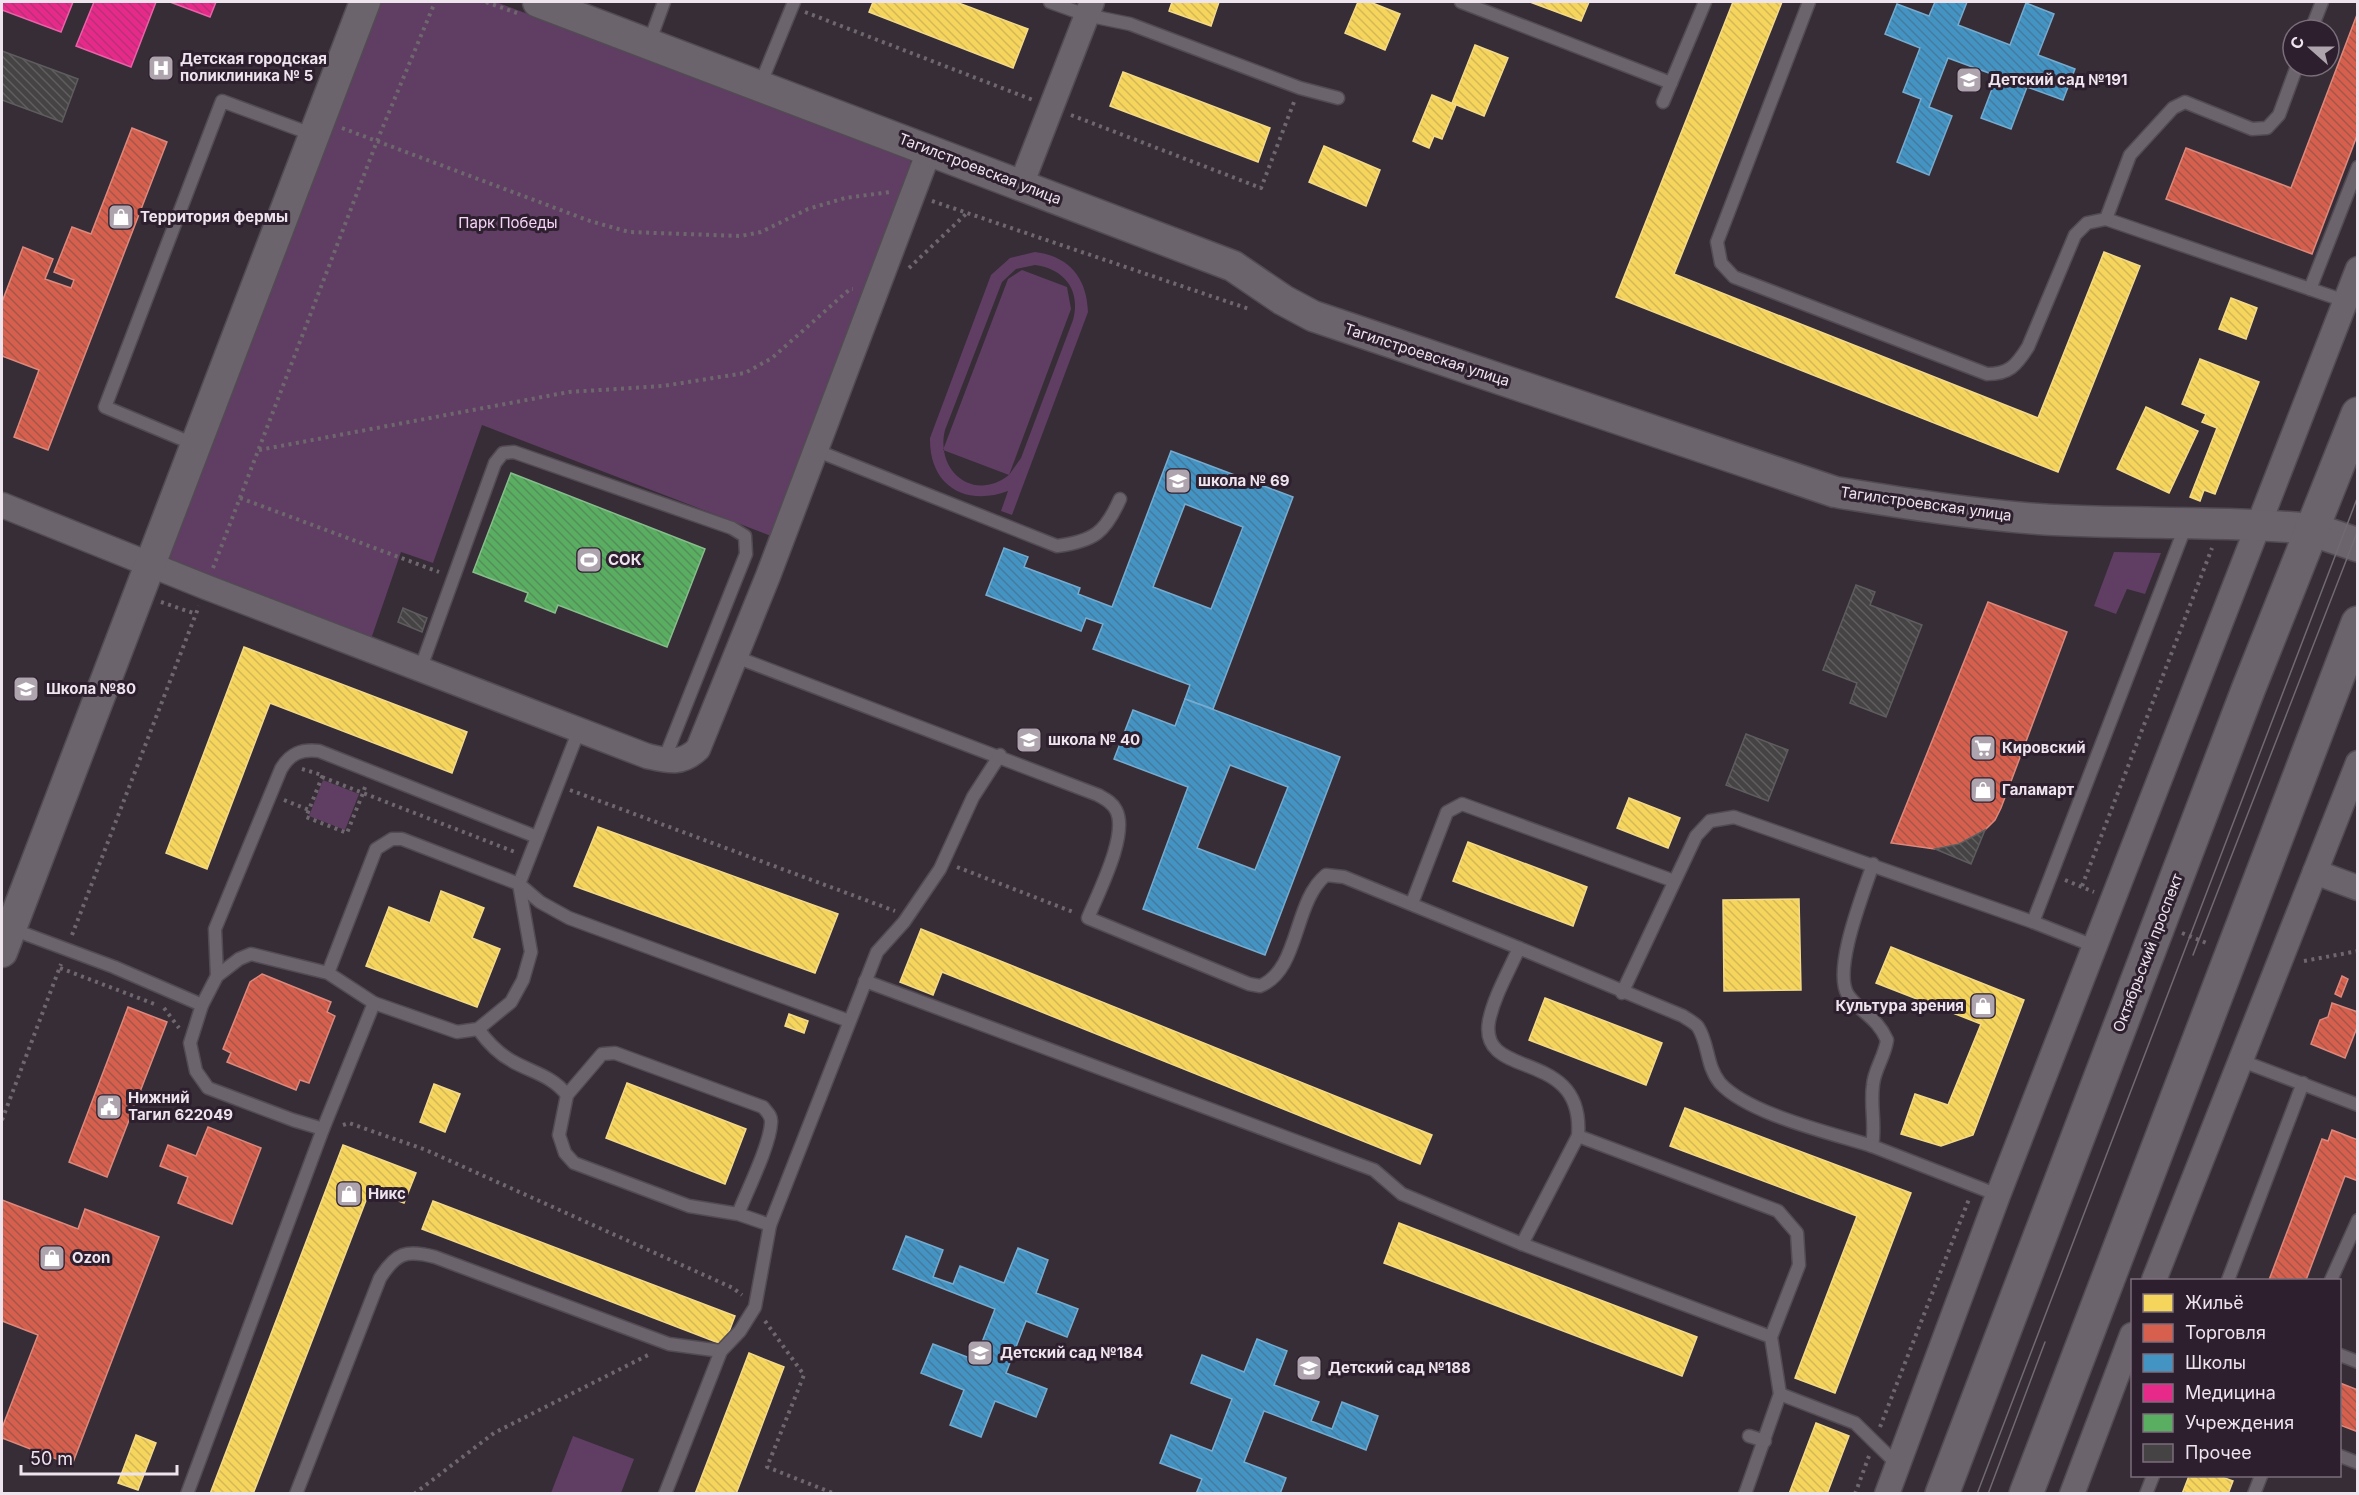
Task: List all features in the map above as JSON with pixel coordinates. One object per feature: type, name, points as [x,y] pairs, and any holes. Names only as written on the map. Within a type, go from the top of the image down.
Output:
[{"type":"main road","name":"Октябрьский проспект","points":[[1942,1494],[2159,922],[2311,529],[2358,414]]},
{"type":"main road","name":"Тагилстроевская улица","points":[[2311,529],[2358,545]]},
{"type":"main road","points":[[2026,1494],[2358,623]]},
{"type":"street","points":[[6,941],[365,2]]},
{"type":"street","name":"Тагилстроевская улица","points":[[538,2],[1233,266],[1283,300],[1313,316],[1835,492],[1924,507],[2038,519],[2258,523],[2311,529]]},
{"type":"street","points":[[1021,185],[1089,8]]},
{"type":"street","points":[[2,505],[150,563],[206,588],[579,730],[664,760],[676,762],[687,759],[698,749],[736,657],[929,151]]},
{"type":"street","points":[[1887,1494],[2094,946],[2358,269]]},
{"type":"street","points":[[2155,1279],[2358,763]]},
{"type":"street","points":[[2315,872],[2358,888]]},
{"type":"street","points":[[2072,1494],[2126,1373],[2131,1346]]},
{"type":"lane","points":[[649,43],[664,2]]},
{"type":"lane","points":[[760,85],[794,2]]},
{"type":"lane","points":[[1050,2],[1089,8],[1299,88],[1338,98]]},
{"type":"lane","points":[[1461,2],[1671,83]]},
{"type":"lane","points":[[1663,102],[1705,2]]},
{"type":"lane","points":[[1809,2],[1717,242],[1717,254],[1726,271],[1734,277],[1987,374],[2010,371],[2028,347],[2075,235],[2087,223],[2106,219],[2345,301]]},
{"type":"lane","points":[[2316,18],[2322,2]]},
{"type":"lane","points":[[2106,219],[2115,187],[2130,155],[2173,108],[2185,102],[2252,129],[2267,128],[2279,115],[2293,78]]},
{"type":"lane","points":[[196,445],[105,407],[184,199],[222,101],[317,127]]},
{"type":"lane","points":[[2310,289],[2358,167]]},
{"type":"lane","points":[[815,450],[1057,546],[1082,543],[1102,531],[1112,518],[1120,499]]},
{"type":"lane","points":[[420,670],[495,463],[503,453],[509,452],[732,528],[745,536],[746,554],[664,760]]},
{"type":"lane","points":[[2033,922],[2187,522]]},
{"type":"lane","points":[[736,657],[1000,755],[1111,802],[1117,811],[1120,825],[1118,840],[1088,918],[1249,984],[1260,986],[1277,976],[1311,892],[1326,875],[1344,877],[1412,903],[1622,993],[1683,1016],[1697,1026],[1711,1068],[1720,1082],[1736,1097],[1796,1122],[1872,1146],[1998,1196]]},
{"type":"lane","points":[[323,1129],[208,1088],[196,1071],[190,1043],[202,1005],[217,976],[239,959],[251,954],[328,973],[374,1003],[457,1032],[478,1029],[511,1002],[523,980],[531,952],[519,884],[579,730]]},
{"type":"lane","points":[[217,976],[215,929],[285,761],[302,751],[320,751],[537,837]]},
{"type":"lane","points":[[665,1494],[721,1351],[740,1331],[754,1307],[770,1225],[877,952],[908,916],[944,862],[973,797],[1000,755]]},
{"type":"lane","points":[[1412,903],[1447,812],[1462,804],[1674,881]]},
{"type":"lane","points":[[1622,993],[1702,827],[1710,821],[1734,816],[1873,864],[2094,946]]},
{"type":"lane","points":[[328,973],[376,849],[392,839],[402,839],[519,884],[540,902],[569,918],[849,1021]]},
{"type":"lane","points":[[1872,1146],[1876,1127],[1872,1104],[1873,1082],[1887,1040],[1879,1024],[1848,994],[1843,982],[1857,913],[1873,864]]},
{"type":"lane","points":[[6,941],[67,949],[202,1005]]},
{"type":"lane","points":[[1519,948],[1489,1022],[1490,1037],[1497,1050],[1512,1060],[1557,1078],[1571,1093],[1580,1118],[1578,1136],[1522,1244]]},
{"type":"lane","points":[[865,981],[1374,1170],[1402,1194],[1522,1244],[1771,1337]]},
{"type":"lane","points":[[187,1494],[323,1129],[374,1003]]},
{"type":"lane","points":[[478,1029],[510,1060],[560,1085],[567,1095]]},
{"type":"lane","points":[[738,1214],[772,1121],[763,1107],[615,1053],[602,1054],[567,1095],[559,1135],[565,1153],[574,1163],[689,1206],[738,1214],[770,1225]]},
{"type":"lane","points":[[2242,1061],[2358,1105]]},
{"type":"lane","points":[[2229,1279],[2303,1083]]},
{"type":"lane","points":[[1578,1136],[1778,1211],[1797,1233],[1799,1265],[1771,1337],[1780,1394],[1745,1494]]},
{"type":"lane","points":[[2332,1279],[2358,1220]]},
{"type":"lane","points":[[296,1494],[380,1278],[389,1263],[401,1255],[416,1252],[435,1257],[669,1344],[721,1351]]},
{"type":"lane","points":[[2341,1355],[2358,1362]]},
{"type":"lane","points":[[1780,1394],[1855,1423],[1875,1440],[1898,1465]]},
{"type":"lane","points":[[1749,1436],[1765,1441]]},
{"type":"lane","points":[[2341,1456],[2358,1463]]},
{"type":"lane","points":[[2146,1494],[2153,1477]]},
{"type":"lane","points":[[2254,1494],[2261,1477]]},
{"type":"path","points":[[2,1120],[377,141],[435,2]]},
{"type":"path","points":[[317,127],[377,141],[590,221],[630,232],[741,236],[761,232],[808,209],[845,198],[878,192],[912,194],[1260,312]]},
{"type":"path","points":[[258,450],[569,392],[663,386],[745,373],[772,358],[850,289],[876,289],[905,271],[967,213]]},
{"type":"path","points":[[240,498],[453,577]]},
{"type":"path","points":[[2082,886],[2222,522]]},
{"type":"path","points":[[363,793],[347,833],[306,817],[322,777],[529,857]]},
{"type":"path","points":[[558,785],[908,916]]},
{"type":"path","points":[[270,795],[309,810]]},
{"type":"path","points":[[944,862],[1088,918]]},
{"type":"path","points":[[2050,875],[2082,886],[2113,901]]},
{"type":"path","points":[[2159,922],[2233,952]]},
{"type":"path","points":[[2277,969],[2301,961],[2358,951]]},
{"type":"path","points":[[60,968],[165,1009],[190,1043]]},
{"type":"path","points":[[323,1129],[349,1123],[426,1150],[733,1288],[754,1307],[804,1375],[767,1467],[835,1494]]},
{"type":"path","points":[[1855,1494],[1973,1187]]},
{"type":"path","points":[[414,1494],[494,1432],[669,1344]]},
{"type":"green space","name":"Парк Победы","points":[[376,2],[496,2],[909,158],[912,166],[771,536],[482,425],[433,563],[401,552],[371,639],[176,566],[168,559]]},
{"type":"green space","points":[[1035,252],[1047,254],[1066,264],[1080,279],[1087,300],[1088,312],[1012,515],[1001,511],[1008,491],[978,496],[964,494],[943,480],[931,454],[930,438],[991,275],[1010,258]],"holes":[[[1035,265],[1055,271],[1068,283],[1075,300],[1075,309],[1073,320],[1021,458],[1009,475],[996,483],[970,484],[951,469],[943,445],[945,430],[1002,282],[1016,269]]]},
{"type":"green space","points":[[1022,270],[1067,287],[1071,309],[1009,475],[944,451],[1008,279]]},
{"type":"green space","points":[[2114,552],[2161,553],[2145,594],[2127,589],[2116,614],[2094,606]]},
{"type":"green space","points":[[323,780],[359,794],[345,830],[309,816]]},
{"type":"green space","points":[[573,1436],[634,1459],[621,1493],[551,1493]]},
{"type":"building: Жильё","points":[[873,2],[956,2],[1028,29],[1013,68],[869,12]]},
{"type":"building: Жильё","points":[[1172,2],[1219,2],[1211,26],[1169,11]]},
{"type":"building: Жильё","points":[[1358,2],[1370,2],[1400,14],[1385,50],[1345,33]]},
{"type":"building: Жильё","points":[[1530,2],[1589,2],[1581,21]]},
{"type":"building: Жильё","points":[[1733,2],[1782,2],[1674,274],[2038,418],[2104,252],[2140,266],[2058,472],[1616,297]]},
{"type":"building: Жильё","points":[[1475,45],[1508,58],[1484,116],[1452,103]]},
{"type":"building: Жильё","points":[[1123,72],[1270,128],[1258,162],[1110,106]]},
{"type":"building: Жильё","points":[[1432,95],[1456,105],[1442,139],[1434,136],[1429,148],[1413,141]]},
{"type":"building: Жильё","points":[[1324,146],[1380,170],[1366,206],[1309,182]]},
{"type":"building: Жильё","points":[[2231,298],[2257,308],[2246,339],[2219,329]]},
{"type":"building: Жильё","points":[[2200,359],[2259,382],[2215,494],[2204,490],[2200,501],[2190,497],[2217,428],[2202,422],[2206,414],[2182,404]]},
{"type":"building: Жильё","points":[[2146,407],[2198,431],[2169,493],[2117,469]]},
{"type":"building: Жильё","points":[[244,647],[467,732],[452,773],[270,703],[207,869],[166,853]]},
{"type":"building: Жильё","points":[[1629,798],[1680,818],[1668,848],[1617,828]]},
{"type":"building: Жильё","points":[[598,827],[838,914],[815,973],[574,886]]},
{"type":"building: Жильё","points":[[1468,842],[1587,887],[1573,926],[1453,881]]},
{"type":"building: Жильё","points":[[441,891],[484,908],[472,938],[500,949],[477,1007],[366,966],[389,907],[430,923]]},
{"type":"building: Жильё","points":[[1799,899],[1801,990],[1724,991],[1723,900]]},
{"type":"building: Жильё","points":[[921,929],[1432,1135],[1420,1164],[942,972],[933,995],[900,982]]},
{"type":"building: Жильё","points":[[1891,947],[2024,1000],[1973,1135],[1941,1146],[1901,1134],[1915,1094],[1948,1105],[1981,1024],[1876,983]]},
{"type":"building: Жильё","points":[[1545,998],[1662,1043],[1646,1085],[1529,1040]]},
{"type":"building: Жильё","points":[[789,1014],[808,1021],[804,1033],[785,1026]]},
{"type":"building: Жильё","points":[[627,1083],[746,1129],[725,1184],[606,1138]]},
{"type":"building: Жильё","points":[[434,1084],[460,1094],[445,1132],[420,1122]]},
{"type":"building: Жильё","points":[[1685,1108],[1911,1193],[1835,1393],[1795,1378],[1857,1216],[1670,1146]]},
{"type":"building: Жильё","points":[[343,1145],[416,1173],[404,1203],[370,1190],[253,1494],[210,1494]]},
{"type":"building: Жильё","points":[[433,1201],[735,1316],[724,1345],[422,1229]]},
{"type":"building: Жильё","points":[[1399,1223],[1697,1337],[1682,1376],[1384,1263]]},
{"type":"building: Жильё","points":[[749,1353],[784,1367],[736,1494],[695,1494]]},
{"type":"building: Жильё","points":[[1816,1423],[1849,1436],[1827,1494],[1789,1494]]},
{"type":"building: Жильё","points":[[136,1435],[156,1443],[138,1490],[118,1483]]},
{"type":"building: Жильё","points":[[2189,1477],[2222,1477],[2233,1481],[2228,1494],[2182,1494]]},
{"type":"building: Торговля","points":[[2358,12],[2358,133],[2312,254],[2166,199],[2186,148],[2291,188],[2333,78],[2341,78],[2341,57]]},
{"type":"building: Торговля","points":[[132,128],[167,142],[48,450],[14,437],[39,370],[2,356],[2,302],[23,247],[53,259],[45,279],[71,288],[74,280],[54,272],[72,227],[91,234]]},
{"type":"building: Торговля","points":[[1988,602],[2067,632],[2001,808],[1995,820],[1985,830],[1959,844],[1935,849],[1891,843]]},
{"type":"building: Торговля","points":[[262,974],[331,1002],[327,1012],[335,1016],[309,1083],[300,1080],[296,1090],[227,1062],[231,1053],[223,1049],[250,982]]},
{"type":"building: Торговля","points":[[2342,976],[2348,979],[2341,997],[2335,994]]},
{"type":"building: Торговля","points":[[2332,1003],[2358,1012],[2358,1025],[2345,1058],[2311,1044],[2320,1020],[2328,1017]]},
{"type":"building: Торговля","points":[[128,1007],[167,1022],[107,1177],[69,1162]]},
{"type":"building: Торговля","points":[[208,1127],[261,1148],[232,1224],[178,1203],[188,1177],[160,1166],[168,1145],[196,1156]]},
{"type":"building: Торговля","points":[[2332,1130],[2358,1140],[2358,1181],[2345,1176],[2306,1279],[2269,1279],[2322,1139],[2328,1141]]},
{"type":"building: Торговля","points":[[2,1200],[78,1229],[85,1209],[159,1237],[72,1465],[2,1438],[2,1428],[38,1335],[2,1321]]},
{"type":"building: Торговля","points":[[2341,1383],[2358,1390],[2358,1432],[2341,1425]]},
{"type":"building: Школы","points":[[1935,2],[1967,2],[1958,25],[2010,45],[2026,3],[2054,14],[2038,55],[2075,69],[2063,100],[2027,87],[2011,129],[1981,118],[1997,76],[1948,58],[1929,107],[1952,116],[1929,175],[1897,162],[1921,99],[1903,92],[1920,48],[1885,34],[1897,4],[1929,16]]},
{"type":"building: Школы","points":[[1171,451],[1293,497],[1213,709],[1185,699],[1190,685],[1093,649],[1103,624],[1086,618],[1081,631],[986,595],[1004,548],[1028,557],[1024,567],[1080,588],[1078,594],[1112,607]],"holes":[[[1185,504],[1243,527],[1211,609],[1153,587]]]},
{"type":"building: Школы","points":[[1185,699],[1340,757],[1265,955],[1143,909],[1188,787],[1114,759],[1133,710],[1175,726]],"holes":[[[1230,765],[1288,787],[1255,870],[1197,848]]]},
{"type":"building: Школы","points":[[906,1236],[943,1250],[933,1277],[953,1284],[960,1266],[1004,1283],[1018,1248],[1048,1260],[1036,1293],[1078,1309],[1067,1337],[1026,1321],[1006,1373],[1047,1389],[1036,1417],[995,1401],[981,1437],[950,1425],[964,1390],[921,1373],[933,1344],[975,1360],[995,1309],[893,1269]]},
{"type":"building: Школы","points":[[1257,1339],[1287,1351],[1274,1385],[1319,1402],[1311,1421],[1332,1429],[1342,1402],[1378,1416],[1366,1450],[1264,1411],[1244,1462],[1286,1478],[1280,1494],[1196,1494],[1202,1479],[1160,1463],[1171,1435],[1212,1451],[1232,1399],[1191,1383],[1202,1355],[1244,1372]]},
{"type":"building: Медицина","points":[[2,2],[73,2],[61,32],[2,10]]},
{"type":"building: Медицина","points":[[94,2],[156,2],[131,67],[76,46]]},
{"type":"building: Медицина","points":[[170,2],[216,2],[210,17]]},
{"type":"building: Учреждения","name":"СОК","points":[[511,473],[705,549],[667,647],[558,605],[555,613],[525,601],[528,593],[473,572]]},
{"type":"building: Прочее","points":[[2,51],[78,79],[62,122],[2,100]]},
{"type":"building: Прочее","points":[[1856,585],[1875,592],[1870,605],[1922,625],[1886,717],[1850,703],[1857,683],[1823,670]]},
{"type":"building: Прочее","points":[[403,608],[427,618],[422,632],[398,622]]},
{"type":"building: Прочее","points":[[1746,734],[1788,750],[1768,801],[1726,785]]},
{"type":"building: Прочее","points":[[1985,830],[1971,864],[1935,849],[1959,844]]},
{"type":"tram line","points":[[1977,1494],[2358,496]]},
{"type":"tram line","points":[[2193,955],[2358,530]]},
{"type":"tram line","points":[[1988,1494],[2045,1342]]},
{"type":"place","name":"Детская городская поликлиника № 5","points":[[161,68]]},
{"type":"place","name":"Детский сад №191","points":[[1969,80]]},
{"type":"place","name":"Территория фермы","points":[[121,217]]},
{"type":"place","name":"школа № 69","points":[[1178,481]]},
{"type":"place","name":"СОК","points":[[589,560]]},
{"type":"place","name":"Школа №80","points":[[26,689]]},
{"type":"place","name":"школа № 40","points":[[1029,740]]},
{"type":"place","name":"Кировский","points":[[1983,748]]},
{"type":"place","name":"Галамарт","points":[[1983,790]]},
{"type":"place","name":"Культура зрения","points":[[1983,1006]]},
{"type":"place","name":"Нижний Тагил 622049","points":[[109,1107]]},
{"type":"place","name":"Никс","points":[[349,1194]]},
{"type":"place","name":"Ozon","points":[[52,1258]]},
{"type":"place","name":"Детский сад №184","points":[[980,1353]]},
{"type":"place","name":"Детский сад №188","points":[[1309,1368]]}]
